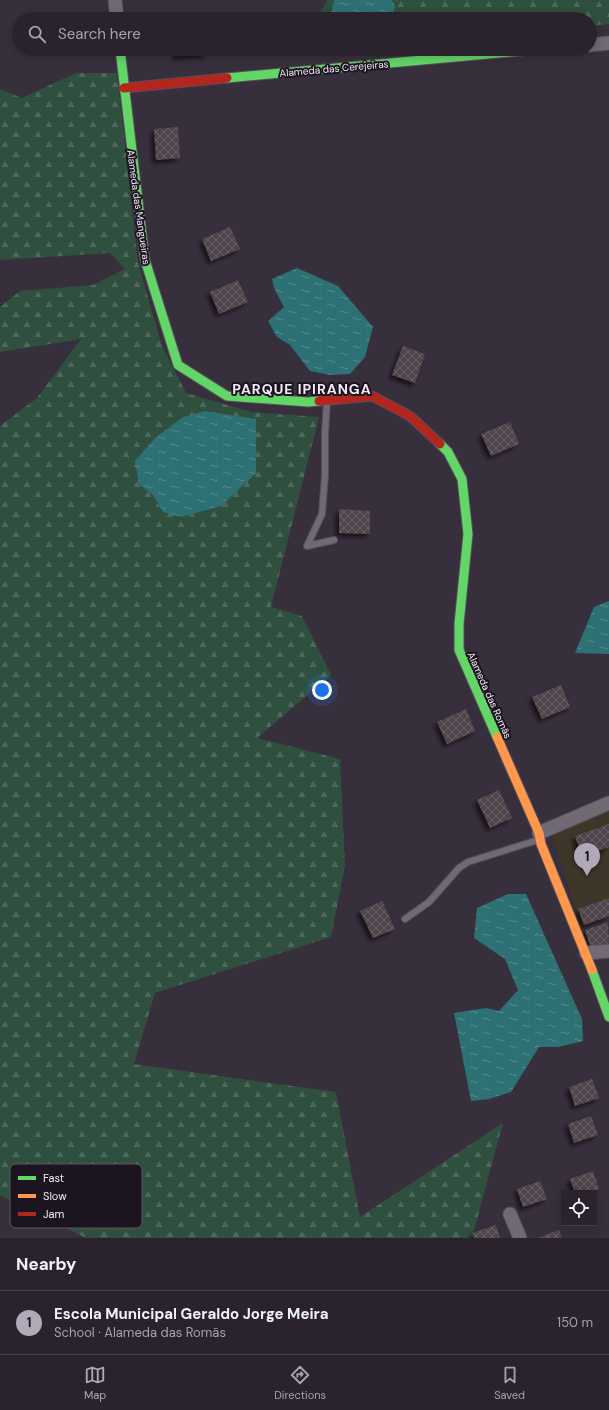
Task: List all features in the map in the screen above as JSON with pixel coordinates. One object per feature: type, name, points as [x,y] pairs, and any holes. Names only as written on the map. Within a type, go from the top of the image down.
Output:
[{"type":"street","points":[[114,0],[116,12]]},
{"type":"street","points":[[597,44],[609,43]]},
{"type":"street","name":"Alameda das Mangueiras","points":[[121,56],[145,260],[178,365],[227,396],[308,402]]},
{"type":"street","name":"Alameda das Cerejeiras","points":[[124,88],[469,56]]},
{"type":"street","name":"Alameda das Romãs","points":[[308,402],[372,396],[410,416],[448,452],[462,479],[468,534],[459,624],[459,650],[539,836],[586,953],[609,1017]]},
{"type":"street","points":[[539,836],[609,803]]},
{"type":"street","points":[[586,953],[609,951]]},
{"type":"street","points":[[510,1214],[520,1238]]},
{"type":"lane","points":[[327,400],[325,433],[326,475],[322,514],[308,546],[334,540]]},
{"type":"lane","points":[[405,920],[429,902],[459,868],[468,862],[539,836]]},
{"type":"shaded area","points":[[609,810],[609,917],[581,927],[552,834]]},
{"type":"green space","points":[[325,0],[609,0],[609,24],[597,25],[597,12],[320,12],[327,1]]},
{"type":"green space","points":[[76,73],[117,73],[138,263],[162,346],[186,393],[252,412],[319,417],[271,607],[302,616],[331,675],[257,738],[340,759],[345,866],[331,937],[155,993],[134,1064],[336,1092],[360,1217],[503,1123],[472,1238],[86,1238],[66,1228],[142,1228],[142,1164],[10,1164],[10,1200],[0,1195],[0,426],[37,398],[81,339],[0,352],[0,307],[20,291],[93,285],[125,269],[110,253],[0,260],[0,89],[22,98]]},
{"type":"water","points":[[334,0],[391,0],[395,6],[394,12],[332,12]]},
{"type":"water","points":[[297,268],[338,286],[373,327],[365,357],[350,374],[330,375],[310,371],[290,345],[277,337],[268,321],[284,307],[274,288],[272,279]]},
{"type":"water","points":[[205,411],[256,419],[256,473],[221,506],[181,517],[163,512],[153,495],[139,484],[135,461],[155,438],[183,417]]},
{"type":"water","points":[[609,601],[609,654],[575,653],[594,607]]},
{"type":"water","points":[[508,894],[526,894],[582,1019],[583,1041],[558,1047],[539,1047],[511,1092],[489,1099],[471,1101],[454,1013],[486,1008],[499,1011],[518,990],[505,959],[474,938],[477,908]]},
{"type":"building","points":[[178,127],[180,158],[156,160],[154,129]]},
{"type":"building","points":[[230,227],[240,249],[211,261],[202,239]]},
{"type":"building","points":[[238,280],[248,302],[219,314],[210,292]]},
{"type":"building","points":[[403,346],[425,354],[415,383],[392,375]]},
{"type":"building","points":[[510,422],[519,444],[491,456],[481,434]]},
{"type":"building","points":[[339,509],[370,511],[370,534],[339,533]]},
{"type":"building","points":[[561,685],[570,707],[542,719],[532,697]]},
{"type":"building","points":[[466,709],[475,731],[447,744],[437,722]]},
{"type":"building","points":[[499,790],[512,818],[490,828],[477,800]]},
{"type":"building","points":[[609,824],[609,847],[582,856],[575,836]]},
{"type":"building","points":[[609,898],[609,916],[584,925],[578,909]]},
{"type":"building","points":[[382,901],[395,929],[373,938],[360,911]]},
{"type":"building","points":[[608,922],[609,943],[591,949],[585,930]]},
{"type":"building","points":[[592,1079],[599,1098],[575,1106],[569,1087]]},
{"type":"building","points":[[591,1116],[598,1135],[574,1143],[568,1124]]},
{"type":"building","points":[[593,1171],[599,1189],[574,1190],[570,1179]]},
{"type":"building","points":[[540,1181],[547,1199],[523,1207],[517,1189]]},
{"type":"building","points":[[496,1225],[500,1238],[474,1238],[472,1233]]},
{"type":"building","points":[[559,1230],[562,1238],[537,1238]]},
{"type":"traffic: fast","points":[[121,56],[145,260],[178,365],[227,396],[308,402],[319,401]]},
{"type":"traffic: fast","points":[[227,78],[467,56]]},
{"type":"traffic: fast","points":[[440,444],[448,452],[462,479],[468,534],[459,624],[459,650],[497,737]]},
{"type":"traffic: fast","points":[[592,970],[609,1017]]},
{"type":"traffic: slow","points":[[497,737],[539,833],[541,844],[592,970]]},
{"type":"traffic: jam","points":[[124,88],[227,78]]},
{"type":"traffic: jam","points":[[319,401],[372,396],[410,416],[440,444]]},
{"type":"place","name":"Escola Municipal Geraldo Jorge Meira","points":[[587,876]]},
{"type":"district","name":"PARQUE IPIRANGA","points":[[302,389]]}]
